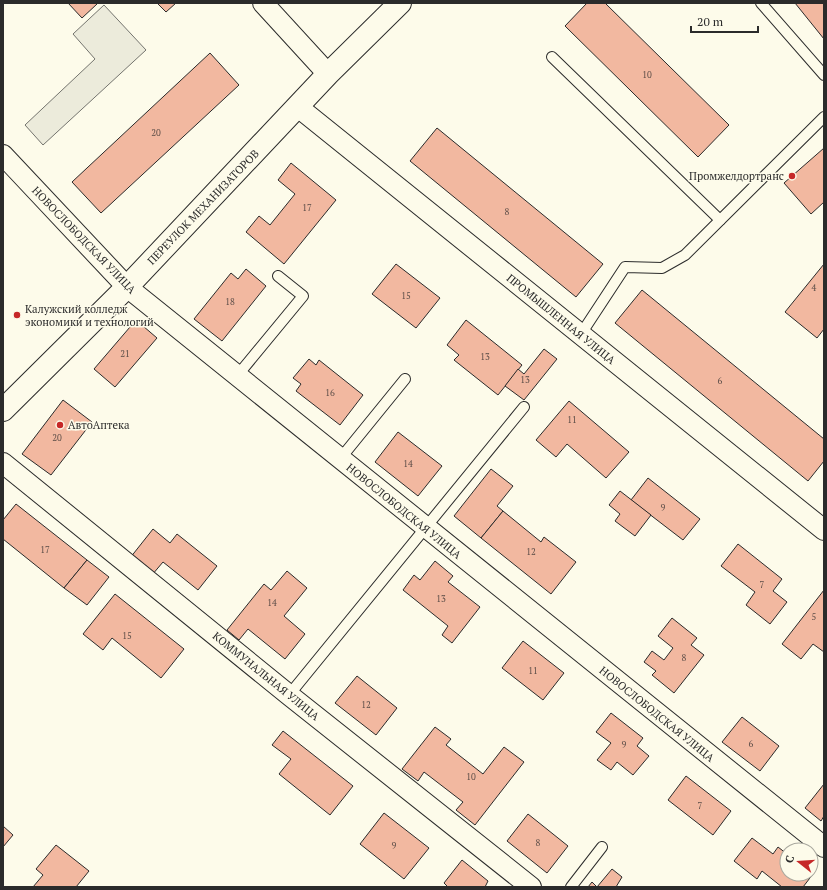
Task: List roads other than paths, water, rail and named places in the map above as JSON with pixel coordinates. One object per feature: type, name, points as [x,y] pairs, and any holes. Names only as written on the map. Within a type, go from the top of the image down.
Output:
[{"type":"street","points":[[263,3],[328,74]]},
{"type":"street","name":"ПЕРЕУЛОК МЕХАНИЗАТОРОВ","points":[[3,410],[127,287],[298,108],[328,74],[400,3]]},
{"type":"street","name":"ПРОМЫШЛЕННАЯ УЛИЦА","points":[[298,108],[824,530]]},
{"type":"street","name":"НОВОСЛОБОДСКАЯ УЛИЦА","points":[[3,155],[127,287],[824,847]]},
{"type":"street","name":"КОММУНАЛЬНАЯ УЛИЦА","points":[[3,462],[289,695],[531,887]]},
{"type":"lane","points":[[760,3],[824,75]]},
{"type":"lane","points":[[552,57],[720,220]]},
{"type":"lane","points":[[581,334],[625,267],[662,268],[685,255],[824,117]]},
{"type":"lane","points":[[236,376],[303,296],[278,276]]},
{"type":"lane","points":[[340,459],[405,379]]},
{"type":"lane","points":[[289,695],[424,527],[524,407]]},
{"type":"lane","points":[[571,887],[602,847]]},
{"type":"place","name":"Промжелдортранс","points":[[792,176]]},
{"type":"place","name":"Калужский колледж экономики и технологий","points":[[17,315]]},
{"type":"place","name":"АвтоАптека","points":[[60,425]]}]
